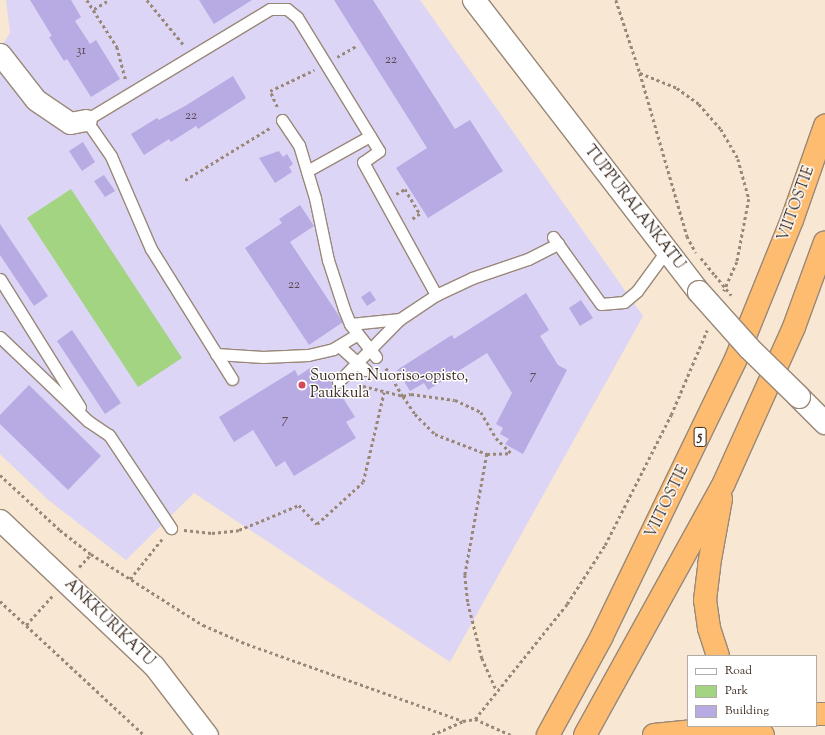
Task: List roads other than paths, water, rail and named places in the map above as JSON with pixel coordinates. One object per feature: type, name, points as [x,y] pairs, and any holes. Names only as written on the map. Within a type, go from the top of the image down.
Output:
[{"type":"highway","name":"VIITOSTIE","points":[[548,735],[601,638],[735,361],[792,220],[825,126]]},
{"type":"highway","points":[[585,735],[724,483],[794,327],[825,242]]},
{"type":"highway","points":[[718,655],[709,628],[705,600],[708,565],[724,483]]},
{"type":"highway","points":[[654,735],[704,730],[762,735]]},
{"type":"street","name":"TUPPURALANKATU","points":[[474,0],[699,292],[749,348],[811,406],[825,423]]},
{"type":"street","points":[[0,54],[36,100],[70,123],[86,120]]},
{"type":"street","name":"ANKKURIKATU","points":[[0,520],[154,666],[207,735]]},
{"type":"lane","points":[[232,379],[151,249],[111,156],[86,120],[270,9],[287,9],[297,17],[370,136],[379,152],[363,162],[436,294]]},
{"type":"lane","points":[[282,120],[299,145],[307,171],[328,260],[350,324],[373,353]]},
{"type":"lane","points":[[307,171],[370,136]]},
{"type":"lane","points":[[338,382],[358,362],[373,353],[400,318],[436,294],[472,278],[528,259],[555,240],[601,304],[624,302],[667,250]]},
{"type":"lane","points":[[0,279],[88,421]]},
{"type":"lane","points":[[350,324],[400,318]]},
{"type":"lane","points":[[216,354],[263,357],[308,355],[339,346],[358,334]]},
{"type":"lane","points":[[0,337],[88,421],[110,435],[171,528]]},
{"type":"lane","points":[[339,346],[366,370]]},
{"type":"place","name":"Suomen Nuoriso-opisto, Paukkula","points":[[302,385]]}]
